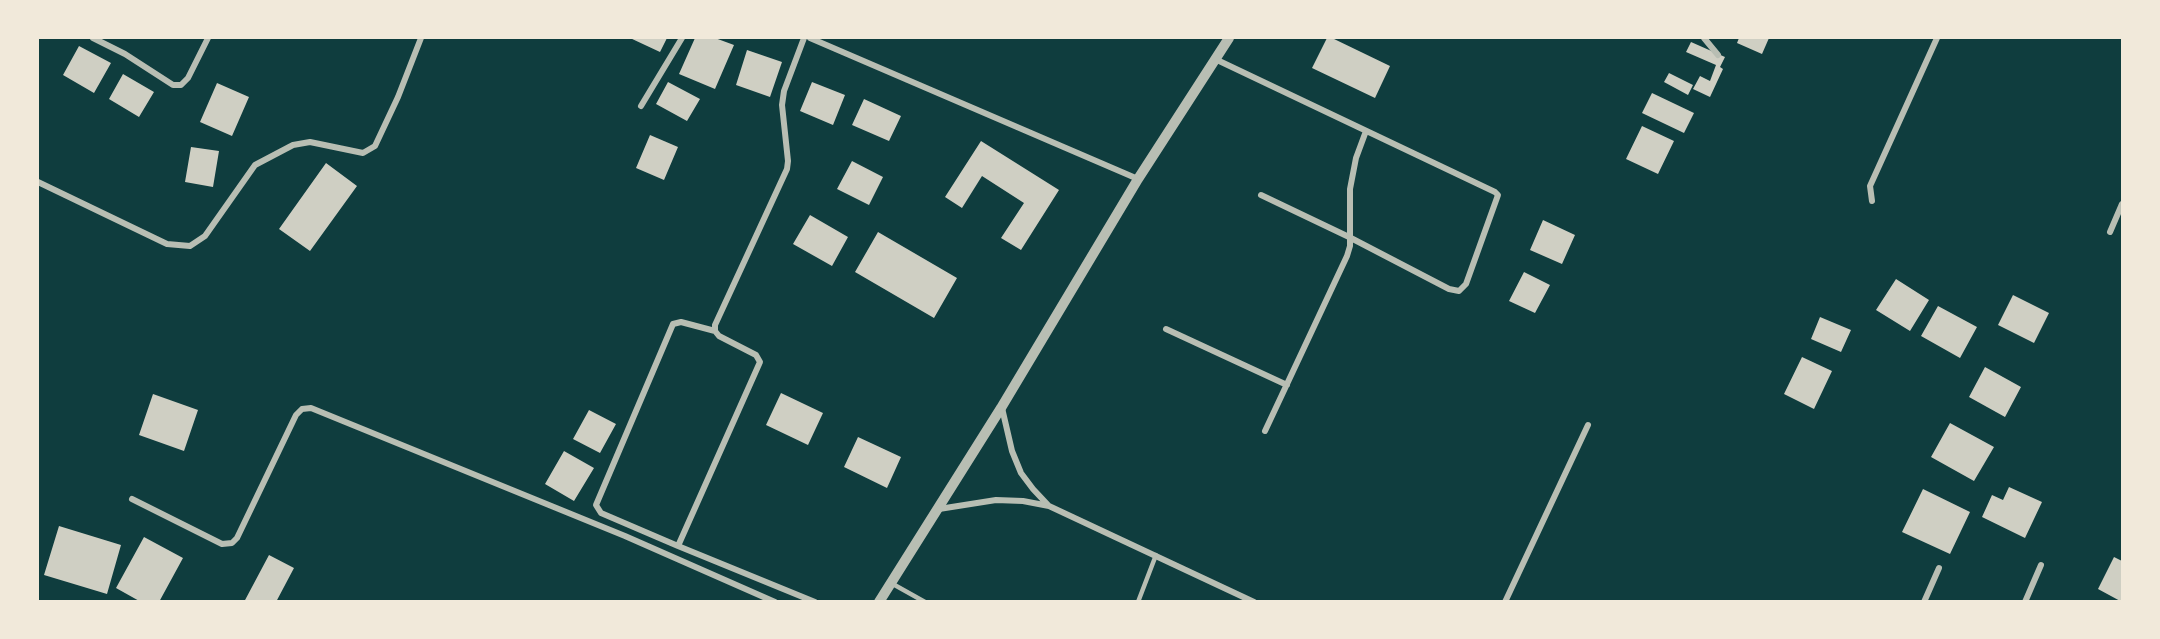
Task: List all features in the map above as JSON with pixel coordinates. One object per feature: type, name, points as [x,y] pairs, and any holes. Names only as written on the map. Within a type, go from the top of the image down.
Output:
[{"type":"street","points":[[93,38],[125,54],[173,85],[181,85],[188,78],[208,38]]},
{"type":"street","points":[[38,182],[167,244],[190,246],[205,236],[255,165],[293,144],[310,142],[363,153],[375,146],[398,97],[421,38]]},
{"type":"street","points":[[641,106],[682,38]]},
{"type":"street","points":[[715,331],[715,325],[787,168],[782,105],[784,91],[804,38]]},
{"type":"street","points":[[810,38],[1138,179]]},
{"type":"street","points":[[879,602],[1001,408],[1138,179],[1228,38]]},
{"type":"street","points":[[1704,38],[1718,56]]},
{"type":"street","points":[[1872,201],[1870,186],[1937,38]]},
{"type":"street","points":[[1215,59],[1498,195],[1466,284],[1459,291],[1449,289],[1261,195]]},
{"type":"street","points":[[1265,431],[1347,256],[1350,189],[1356,158],[1366,131]]},
{"type":"street","points":[[2109,232],[2122,204]]},
{"type":"street","points":[[678,546],[760,362],[756,356],[719,336],[715,331],[681,322],[673,324],[664,340],[596,505],[601,513],[678,546],[815,602]]},
{"type":"street","points":[[1166,329],[1287,385]]},
{"type":"street","points":[[132,499],[222,544],[232,543],[237,538],[297,415],[302,409],[311,408],[625,536],[775,602]]},
{"type":"street","points":[[1001,408],[1012,451],[1021,472],[1049,506]]},
{"type":"street","points":[[1505,602],[1588,425]]},
{"type":"street","points":[[939,509],[996,500],[1023,501],[1049,506],[1254,602]]},
{"type":"street","points":[[625,536],[630,525]]},
{"type":"street","points":[[2025,602],[2041,565]]},
{"type":"street","points":[[1924,602],[1940,568]]},
{"type":"lane","points":[[1138,602],[1156,555]]},
{"type":"lane","points":[[891,584],[925,602]]},
{"type":"building","points":[[630,38],[667,38],[660,52]]},
{"type":"building","points":[[695,38],[715,38],[734,45],[715,89],[679,74]]},
{"type":"building","points":[[1327,38],[1332,38],[1390,66],[1375,98],[1312,68]]},
{"type":"building","points":[[1739,38],[1769,38],[1762,54],[1737,43]]},
{"type":"building","points":[[1691,42],[1725,57],[1720,67],[1723,69],[1710,97],[1693,89],[1700,76],[1710,81],[1716,65],[1686,52]]},
{"type":"building","points":[[79,46],[111,63],[94,93],[63,75]]},
{"type":"building","points":[[747,50],[782,62],[770,97],[736,85]]},
{"type":"building","points":[[1669,73],[1693,85],[1688,95],[1664,82]]},
{"type":"building","points":[[123,74],[154,92],[139,117],[109,99]]},
{"type":"building","points":[[668,82],[700,99],[687,121],[656,104]]},
{"type":"building","points":[[812,82],[845,95],[833,125],[800,111]]},
{"type":"building","points":[[217,83],[249,97],[232,136],[200,122]]},
{"type":"building","points":[[1652,93],[1694,113],[1684,133],[1642,113]]},
{"type":"building","points":[[864,99],[901,116],[889,141],[852,125]]},
{"type":"building","points":[[1642,126],[1674,141],[1658,174],[1626,159]]},
{"type":"building","points":[[650,135],[678,147],[664,180],[636,168]]},
{"type":"building","points":[[981,141],[1059,190],[1021,250],[1001,238],[1024,203],[982,176],[962,208],[945,197]]},
{"type":"building","points":[[191,147],[219,151],[213,187],[185,182]]},
{"type":"building","points":[[852,161],[883,177],[869,205],[837,189]]},
{"type":"building","points":[[326,163],[357,186],[310,251],[279,229]]},
{"type":"building","points":[[810,215],[848,237],[832,266],[793,244]]},
{"type":"building","points":[[1543,220],[1575,235],[1562,264],[1530,250]]},
{"type":"building","points":[[878,232],[957,278],[934,318],[855,272]]},
{"type":"building","points":[[1524,272],[1550,285],[1535,313],[1509,301]]},
{"type":"building","points":[[1896,279],[1929,300],[1910,331],[1876,310]]},
{"type":"building","points":[[2013,295],[2049,313],[2034,343],[1998,325]]},
{"type":"building","points":[[1938,306],[1977,327],[1960,358],[1921,336]]},
{"type":"building","points":[[1820,317],[1851,330],[1841,352],[1811,339]]},
{"type":"building","points":[[1802,357],[1832,371],[1814,409],[1784,394]]},
{"type":"building","points":[[1985,367],[2021,387],[2005,417],[1969,397]]},
{"type":"building","points":[[781,393],[823,413],[808,445],[766,425]]},
{"type":"building","points":[[153,394],[198,410],[184,451],[139,435]]},
{"type":"building","points":[[589,410],[616,424],[600,453],[573,439]]},
{"type":"building","points":[[1950,423],[1994,447],[1974,481],[1931,457]]},
{"type":"building","points":[[858,437],[901,457],[887,488],[844,467]]},
{"type":"building","points":[[564,451],[594,468],[574,501],[545,484]]},
{"type":"building","points":[[2009,487],[2042,502],[2025,538],[1982,517],[1992,495],[2003,500]]},
{"type":"building","points":[[1923,489],[1970,512],[1950,554],[1902,532]]},
{"type":"building","points":[[59,526],[121,545],[107,594],[44,575]]},
{"type":"building","points":[[144,537],[183,558],[159,602],[141,602],[116,588]]},
{"type":"building","points":[[269,555],[294,568],[276,602],[244,602]]},
{"type":"building","points":[[2114,557],[2122,561],[2122,602],[2098,589]]}]
